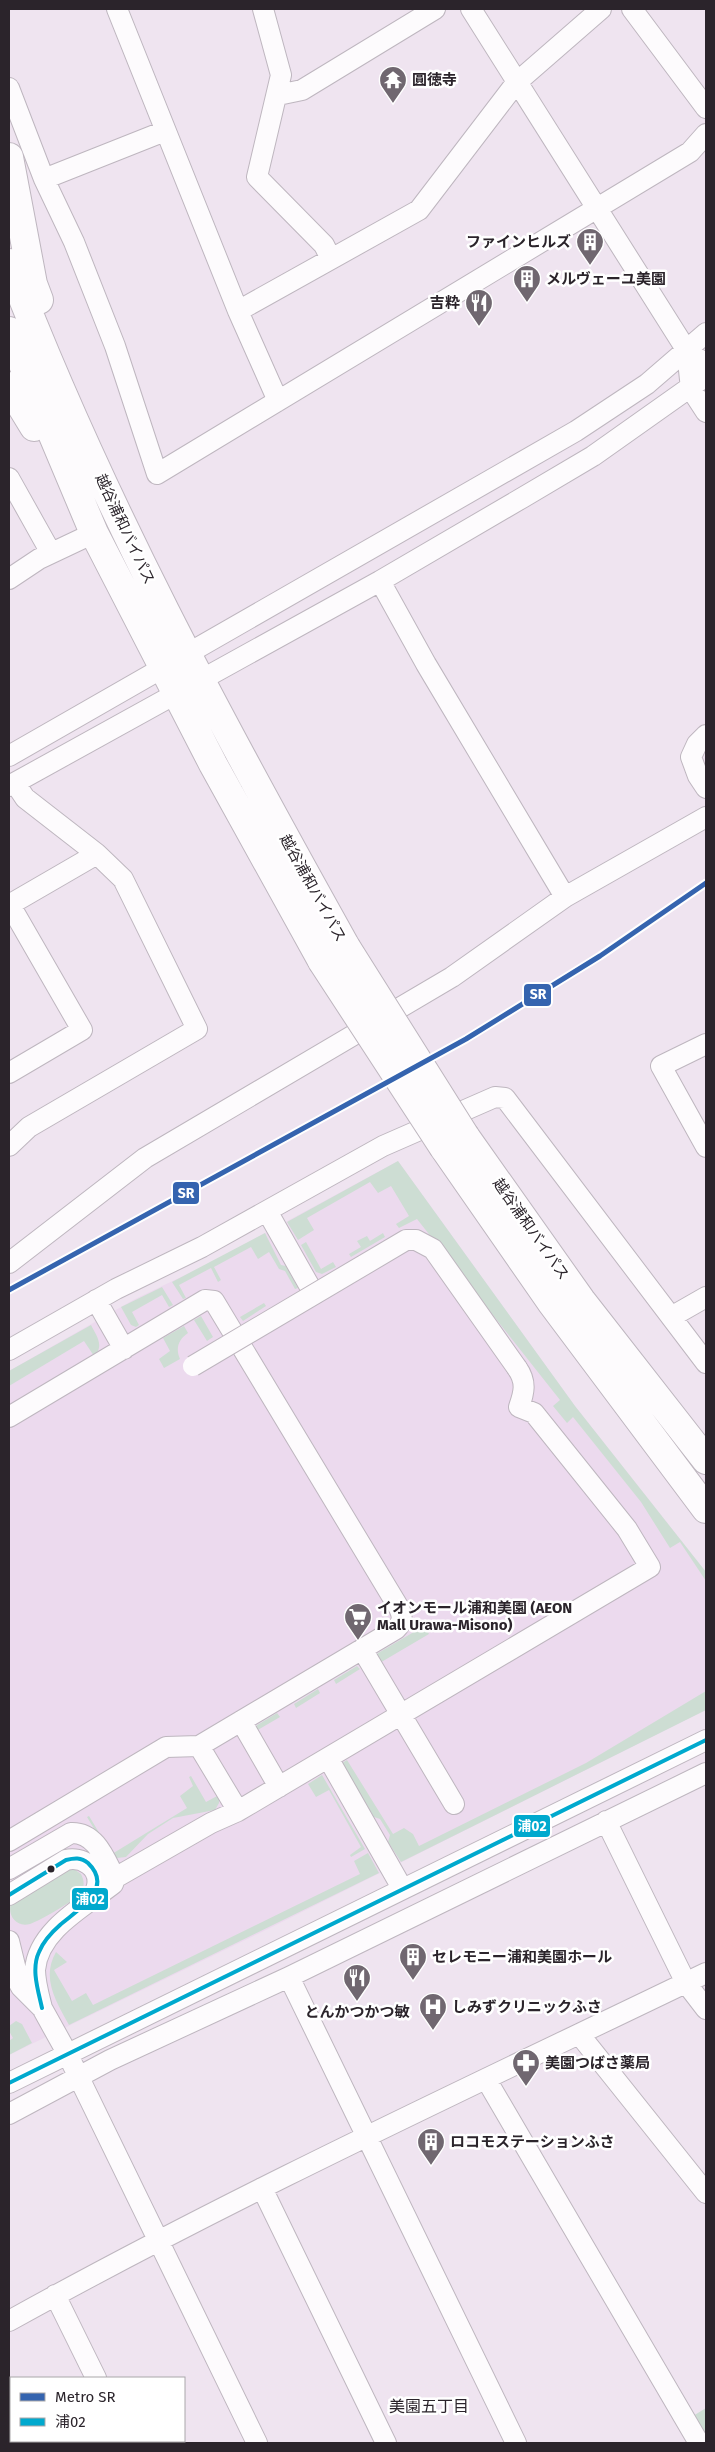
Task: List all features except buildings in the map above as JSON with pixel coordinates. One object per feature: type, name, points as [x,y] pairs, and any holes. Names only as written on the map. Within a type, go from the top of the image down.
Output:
[{"type":"highway","points":[[9,157],[33,284],[90,452]]},
{"type":"highway","name":"越谷浦和バイパス","points":[[9,263],[30,317],[153,588],[242,761],[454,1142],[551,1302],[706,1509]]},
{"type":"highway","name":"越谷浦和バイパス","points":[[9,331],[94,533],[162,667],[322,961],[454,1142],[706,1460]]},
{"type":"highway","points":[[9,386],[80,500]]},
{"type":"street","points":[[117,9],[238,310],[278,400]]},
{"type":"street","points":[[263,9],[281,75],[278,95],[256,177],[324,245],[331,259]]},
{"type":"street","points":[[278,95],[302,90],[435,9]]},
{"type":"street","points":[[471,9],[687,351],[699,382],[706,412]]},
{"type":"street","points":[[238,310],[419,210],[516,83],[601,9]]},
{"type":"street","points":[[632,9],[706,108]]},
{"type":"street","points":[[9,88],[44,179],[74,242],[115,346],[157,474],[597,210],[690,152],[706,134]]},
{"type":"street","points":[[44,179],[165,131]]},
{"type":"street","points":[[9,756],[576,432],[647,384],[706,333]]},
{"type":"street","points":[[687,351],[706,364]]},
{"type":"street","points":[[9,1146],[29,1127],[197,1029],[123,879],[96,854],[25,798],[12,785],[380,581],[593,456],[699,382]]},
{"type":"street","points":[[9,478],[51,553]]},
{"type":"street","points":[[9,579],[51,553],[94,533]]},
{"type":"street","points":[[380,581],[426,664],[565,897]]},
{"type":"street","points":[[706,735],[697,744],[691,757],[698,776],[706,788]]},
{"type":"street","points":[[9,1262],[145,1158],[452,977],[565,897],[706,817]]},
{"type":"street","points":[[9,1073],[82,1030],[9,905],[96,854]]},
{"type":"street","points":[[706,1044],[660,1066],[706,1147]]},
{"type":"street","points":[[9,1350],[96,1300],[202,1247],[383,1146],[495,1097],[505,1098],[706,1363]]},
{"type":"street","points":[[267,1211],[314,1294]]},
{"type":"street","points":[[192,1366],[406,1240],[416,1240],[433,1248],[518,1368],[525,1385],[519,1407],[534,1413],[627,1529],[650,1567],[238,1811],[211,1823],[116,1878],[114,1884],[60,1925],[38,1953],[35,1972],[42,2008],[79,2076],[257,2443]]},
{"type":"street","points":[[671,1316],[706,1297]]},
{"type":"street","points":[[96,1300],[124,1349]]},
{"type":"street","points":[[9,1417],[205,1300],[214,1301],[218,1304],[402,1615],[401,1623],[396,1629],[199,1746],[166,1747],[9,1841]]},
{"type":"street","points":[[362,1649],[454,1804]]},
{"type":"street","points":[[241,1721],[279,1787]]},
{"type":"street","points":[[9,2083],[67,2052],[706,1740]]},
{"type":"street","points":[[199,1746],[238,1811]]},
{"type":"street","points":[[328,1758],[402,1888]]},
{"type":"street","points":[[9,2114],[79,2076],[289,1977],[706,1773]]},
{"type":"street","points":[[606,1821],[686,1983],[706,2009]]},
{"type":"street","points":[[9,1869],[71,1833],[79,1833],[94,1842],[116,1878]]},
{"type":"street","points":[[9,1895],[66,1860],[75,1858],[89,1864],[97,1877],[97,1886],[84,1907]]},
{"type":"street","points":[[9,1942],[15,1984]]},
{"type":"street","points":[[9,1965],[15,1984],[42,2008]]},
{"type":"street","points":[[9,2321],[158,2239],[486,2078],[706,1973]]},
{"type":"street","points":[[289,1977],[365,2137],[516,2443]]},
{"type":"street","points":[[579,2034],[706,2193]]},
{"type":"street","points":[[486,2078],[699,2443]]},
{"type":"street","points":[[262,2188],[386,2443]]},
{"type":"street","points":[[55,2295],[96,2377]]},
{"type":"shaded area","name":"イオンモール浦和美園 (AEON Mall Urawa-Misono)","points":[[398,1161],[575,1406],[706,1572],[706,1710],[274,1926],[9,2055],[9,1371],[135,1299],[208,1264]]},
{"type":"shaded area","points":[[398,1161],[575,1406],[706,1572],[706,1581],[680,1542],[670,1548],[641,1502],[573,1417],[567,1423],[553,1406],[560,1400],[417,1219],[399,1228],[396,1224],[409,1216],[391,1186],[378,1193],[370,1182],[307,1218],[314,1230],[298,1240],[287,1222]]},
{"type":"shaded area","points":[[265,1233],[281,1265],[286,1266],[298,1288],[295,1289],[285,1271],[279,1269],[269,1252],[258,1259],[251,1247],[214,1267],[221,1280],[218,1282],[211,1268],[179,1285],[186,1298],[183,1299],[172,1282]]},
{"type":"shaded area","points":[[383,1233],[385,1237],[351,1257],[349,1254],[361,1247],[357,1241],[367,1236],[370,1241]]},
{"type":"shaded area","points":[[306,1242],[321,1269],[333,1262],[336,1267],[322,1274],[316,1272],[301,1245]]},
{"type":"shaded area","points":[[162,1287],[173,1305],[169,1307],[162,1295],[132,1312],[139,1325],[136,1327],[131,1325],[121,1307]]},
{"type":"shaded area","points":[[264,1303],[266,1306],[243,1321],[240,1317]]},
{"type":"shaded area","points":[[201,1316],[213,1337],[207,1341],[194,1320]]},
{"type":"shaded area","points":[[91,1325],[99,1344],[99,1348],[94,1356],[84,1341],[9,1386],[9,1371]]},
{"type":"shaded area","points":[[184,1326],[188,1333],[179,1344],[180,1359],[164,1368],[159,1359],[170,1351],[163,1338]]},
{"type":"shaded area","points":[[424,1626],[429,1634],[378,1664],[373,1656]]},
{"type":"shaded area","points":[[357,1666],[360,1669],[336,1684],[334,1680]]},
{"type":"shaded area","points":[[318,1689],[320,1693],[296,1708],[294,1704]]},
{"type":"shaded area","points":[[706,1691],[706,1710],[401,1862],[388,1842],[390,1835],[380,1819],[374,1817],[342,1763],[347,1760],[393,1834],[404,1828],[413,1834],[419,1846],[586,1763]]},
{"type":"shaded area","points":[[277,1713],[280,1717],[256,1731],[254,1727]]},
{"type":"shaded area","points":[[322,1775],[365,1849],[351,1857],[350,1855],[361,1847],[329,1790],[316,1797],[308,1784]]},
{"type":"shaded area","points":[[191,1776],[206,1802],[219,1795],[219,1803],[215,1810],[173,1818],[148,1834],[126,1857],[117,1858],[110,1855],[87,1817],[89,1816],[112,1854],[187,1808],[180,1796],[193,1786],[189,1777]]},
{"type":"shaded area","points":[[368,1853],[379,1873],[69,2025],[59,2007],[50,1980],[50,1971],[56,1952],[67,1962],[54,1970],[72,2001],[86,1993],[93,2005],[360,1874],[354,1861]]},
{"type":"shaded area","points":[[64,1869],[74,1869],[81,1874],[84,1883],[81,1893],[57,1910],[30,1924],[21,1924],[14,1920],[10,1912],[11,1903]]},
{"type":"shaded area","points":[[16,2021],[22,2024],[32,2043],[9,2055],[9,2041],[13,2038],[9,2031],[9,2026]]},
{"type":"shaded area","points":[[706,2408],[706,2438],[693,2416]]},
{"type":"metro line","name":"SR","points":[[9,1290],[466,1039],[600,956],[706,883]]},
{"type":"transit line","name":"浦02","points":[[9,2083],[706,1740]]},
{"type":"transit line","name":"浦02","points":[[9,1895],[66,1860],[75,1858],[83,1860],[88,1863],[95,1873],[97,1882],[90,1898],[54,1931],[45,1941],[39,1952],[35,1972],[42,2008]]},
{"type":"place","name":"圓徳寺","points":[[393,104]]},
{"type":"place","name":"ファインヒルズ","points":[[590,266]]},
{"type":"place","name":"メルヴェーユ美園","points":[[527,303]]},
{"type":"place","name":"吉粋","points":[[479,327]]},
{"type":"place","name":"イオンモール浦和美園 (AEON Mall Urawa-Misono)","points":[[358,1641]]},
{"type":"place","name":"セレモニー浦和美園ホール","points":[[413,1981]]},
{"type":"place","name":"とんかつかつ敏","points":[[357,2002]]},
{"type":"place","name":"しみずクリニックふさ","points":[[433,2031]]},
{"type":"place","name":"美園つばさ薬局","points":[[526,2087]]},
{"type":"place","name":"ロコモステーションふさ","points":[[431,2166]]},
{"type":"district","name":"美園五丁目","points":[[429,2406]]}]
